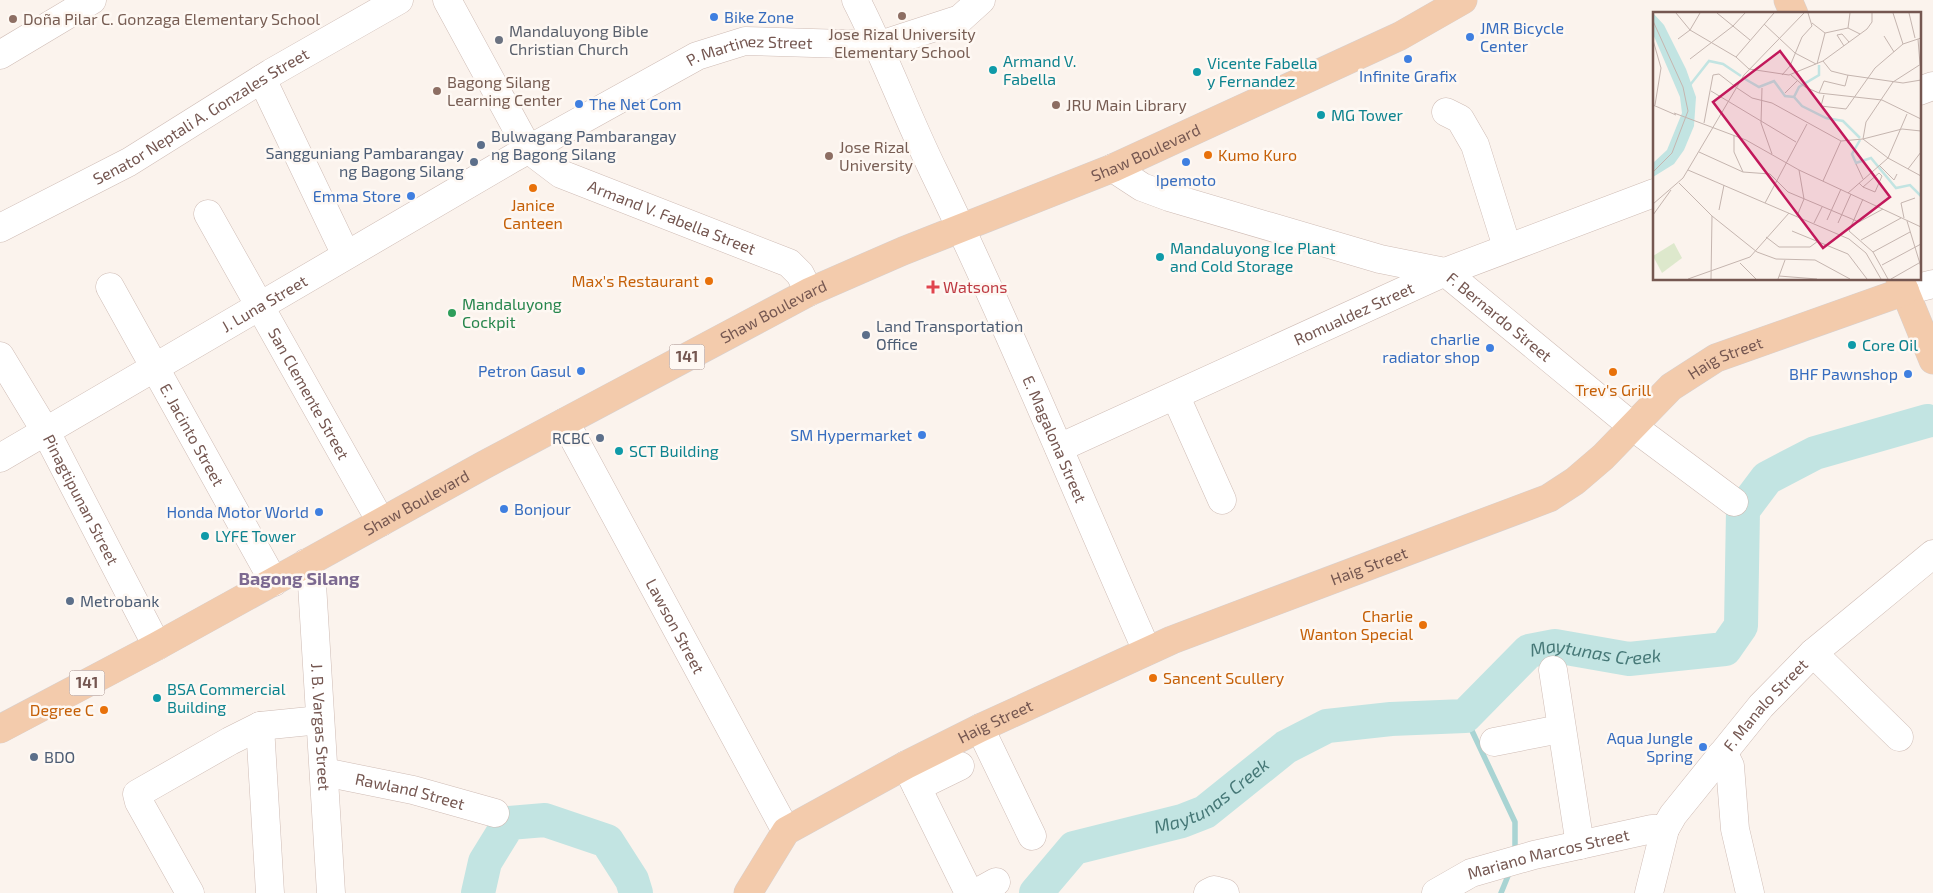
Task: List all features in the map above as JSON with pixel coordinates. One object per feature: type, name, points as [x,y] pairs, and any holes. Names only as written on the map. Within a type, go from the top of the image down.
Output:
[{"type":"main road","name":"Shaw Boulevard","points":[[0,729],[157,646],[381,522],[808,292],[960,228],[1113,168],[1400,36],[1464,0]]},
{"type":"main road","points":[[1788,0],[1793,12]]},
{"type":"main road","points":[[1902,285],[1933,360]]},
{"type":"main road","name":"Haig Street","points":[[786,832],[911,776],[980,728],[1148,651],[1388,557],[1549,498],[1576,481],[1603,457],[1671,387],[1716,358],[1902,285]]},
{"type":"main road","points":[[748,893],[786,832]]},
{"type":"street","points":[[0,55],[91,0]]},
{"type":"street","name":"Senator Neptali A. Gonzales Street","points":[[0,228],[129,162],[262,79],[399,0]]},
{"type":"street","points":[[447,0],[528,149]]},
{"type":"street","name":"E. Magalona Street","points":[[856,0],[880,45],[1148,651]]},
{"type":"street","name":"P. Martinez Street","points":[[528,149],[697,56],[745,41],[880,45],[960,18],[981,0]]},
{"type":"street","points":[[262,79],[346,255]]},
{"type":"street","points":[[1920,91],[1933,86]]},
{"type":"street","points":[[1446,112],[1460,119],[1475,145],[1507,247]]},
{"type":"street","name":"J. Luna Street","points":[[0,458],[528,149]]},
{"type":"street","name":"Armand V. Fabella Street","points":[[528,149],[561,174],[789,264],[800,274],[808,292]]},
{"type":"street","name":"F. Bernardo Street","points":[[1113,168],[1142,187],[1169,197],[1380,259],[1445,272],[1632,426],[1734,502]]},
{"type":"street","name":"Romualdez Street","points":[[1059,448],[1176,397],[1445,272],[1653,193]]},
{"type":"street","name":"San Clemente Street","points":[[208,214],[381,522]]},
{"type":"street","name":"Haig Street","points":[[1902,285],[1933,284]]},
{"type":"street","name":"E. Jacinto Street","points":[[110,287],[274,582]]},
{"type":"street","name":"Pinagtipunan Street","points":[[0,356],[46,432],[157,646]]},
{"type":"street","points":[[1176,397],[1222,500]]},
{"type":"street","name":"Lawson Street","points":[[565,422],[786,832]]},
{"type":"street","name":"F. Manalo Street","points":[[1650,893],[1665,829],[1673,814],[1761,706],[1813,653],[1933,554]]},
{"type":"street","name":"J. B. Vargas Street","points":[[306,563],[312,584],[331,893]]},
{"type":"street","points":[[1813,653],[1899,737]]},
{"type":"street","points":[[1553,670],[1560,729],[1580,845]]},
{"type":"street","points":[[190,893],[139,802],[137,794],[230,740],[260,726],[320,720]]},
{"type":"street","points":[[260,726],[270,893]]},
{"type":"street","points":[[980,728],[1032,836]]},
{"type":"street","points":[[1494,742],[1560,729]]},
{"type":"street","points":[[1721,755],[1730,766],[1735,829],[1750,893]]},
{"type":"street","points":[[960,766],[911,776],[969,893]]},
{"type":"street","name":"Rawland Street","points":[[324,772],[413,790],[495,813]]},
{"type":"street","name":"Mariano Marcos Street","points":[[1436,893],[1471,873],[1503,864],[1652,829],[1665,829]]},
{"type":"street","points":[[1208,893],[1214,890],[1225,893]]},
{"type":"waterway","name":"Maytunas Creek","points":[[1927,421],[1933,419]]},
{"type":"waterway","name":"Maytunas Creek","points":[[1036,893],[1074,848],[1182,821],[1205,812],[1286,747],[1327,726],[1391,719],[1465,716],[1529,651],[1555,646],[1629,659],[1725,649],[1741,626],[1743,510],[1767,478],[1815,453],[1927,421]]},
{"type":"waterway","points":[[1465,716],[1515,822],[1515,853]]},
{"type":"waterway","name":"Maytunas Creek","points":[[478,893],[485,862],[509,823],[545,820],[607,841],[632,880],[636,893]]},
{"type":"waterway","points":[[1501,893],[1510,871]]},
{"type":"place","name":"Jose Rizal University Elementary School","points":[[902,16]]},
{"type":"place","name":"Bike Zone","points":[[714,17]]},
{"type":"place","name":"Doña Pilar C. Gonzaga Elementary School","points":[[13,19]]},
{"type":"place","name":"JMR Bicycle Center","points":[[1470,37]]},
{"type":"place","name":"Mandaluyong Bible Christian Church","points":[[499,40]]},
{"type":"place","name":"Infinite Grafix","points":[[1408,59]]},
{"type":"place","name":"Armand V. Fabella","points":[[993,70]]},
{"type":"place","name":"Vicente Fabella y Fernandez","points":[[1197,72]]},
{"type":"place","name":"Bagong Silang Learning Center","points":[[437,91]]},
{"type":"place","name":"The Net Com","points":[[579,104]]},
{"type":"place","name":"JRU Main Library","points":[[1056,105]]},
{"type":"place","name":"MG Tower","points":[[1321,115]]},
{"type":"place","name":"Bulwagang Pambarangay ng Bagong Silang","points":[[481,145]]},
{"type":"place","name":"Kumo Kuro","points":[[1208,155]]},
{"type":"place","name":"Jose Rizal University","points":[[829,156]]},
{"type":"place","name":"Sangguniang Pambarangay ng Bagong Silang","points":[[474,162]]},
{"type":"place","name":"Ipemoto","points":[[1186,162]]},
{"type":"place","name":"Janice Canteen","points":[[533,188]]},
{"type":"place","name":"Emma Store","points":[[411,196]]},
{"type":"place","name":"Mandaluyong Ice Plant and Cold Storage","points":[[1160,257]]},
{"type":"place","name":"Max's Restaurant","points":[[709,281]]},
{"type":"place","name":"Watsons","points":[[933,287]]},
{"type":"place","name":"Mandaluyong Cockpit","points":[[452,313]]},
{"type":"place","name":"Land Transportation Office","points":[[866,335]]},
{"type":"place","name":"Core Oil","points":[[1852,345]]},
{"type":"place","name":"charlie radiator shop","points":[[1490,348]]},
{"type":"place","name":"Petron Gasul","points":[[581,371]]},
{"type":"place","name":"Trev's Grill","points":[[1613,372]]},
{"type":"place","name":"BHF Pawnshop","points":[[1908,374]]},
{"type":"place","name":"SM Hypermarket","points":[[922,435]]},
{"type":"place","name":"RCBC","points":[[600,438]]},
{"type":"place","name":"SCT Building","points":[[619,451]]},
{"type":"place","name":"Bonjour","points":[[504,509]]},
{"type":"place","name":"Honda Motor World","points":[[319,512]]},
{"type":"place","name":"LYFE Tower","points":[[205,536]]},
{"type":"place","name":"Metrobank","points":[[70,601]]},
{"type":"place","name":"Charlie Wanton Special","points":[[1423,625]]},
{"type":"place","name":"Sancent Scullery","points":[[1153,678]]},
{"type":"place","name":"BSA Commercial Building","points":[[157,698]]},
{"type":"place","name":"Degree C","points":[[104,710]]},
{"type":"place","name":"Aqua Jungle Spring","points":[[1703,747]]},
{"type":"place","name":"BDO","points":[[34,757]]},
{"type":"district","name":"Bagong Silang","points":[[299,579]]}]
